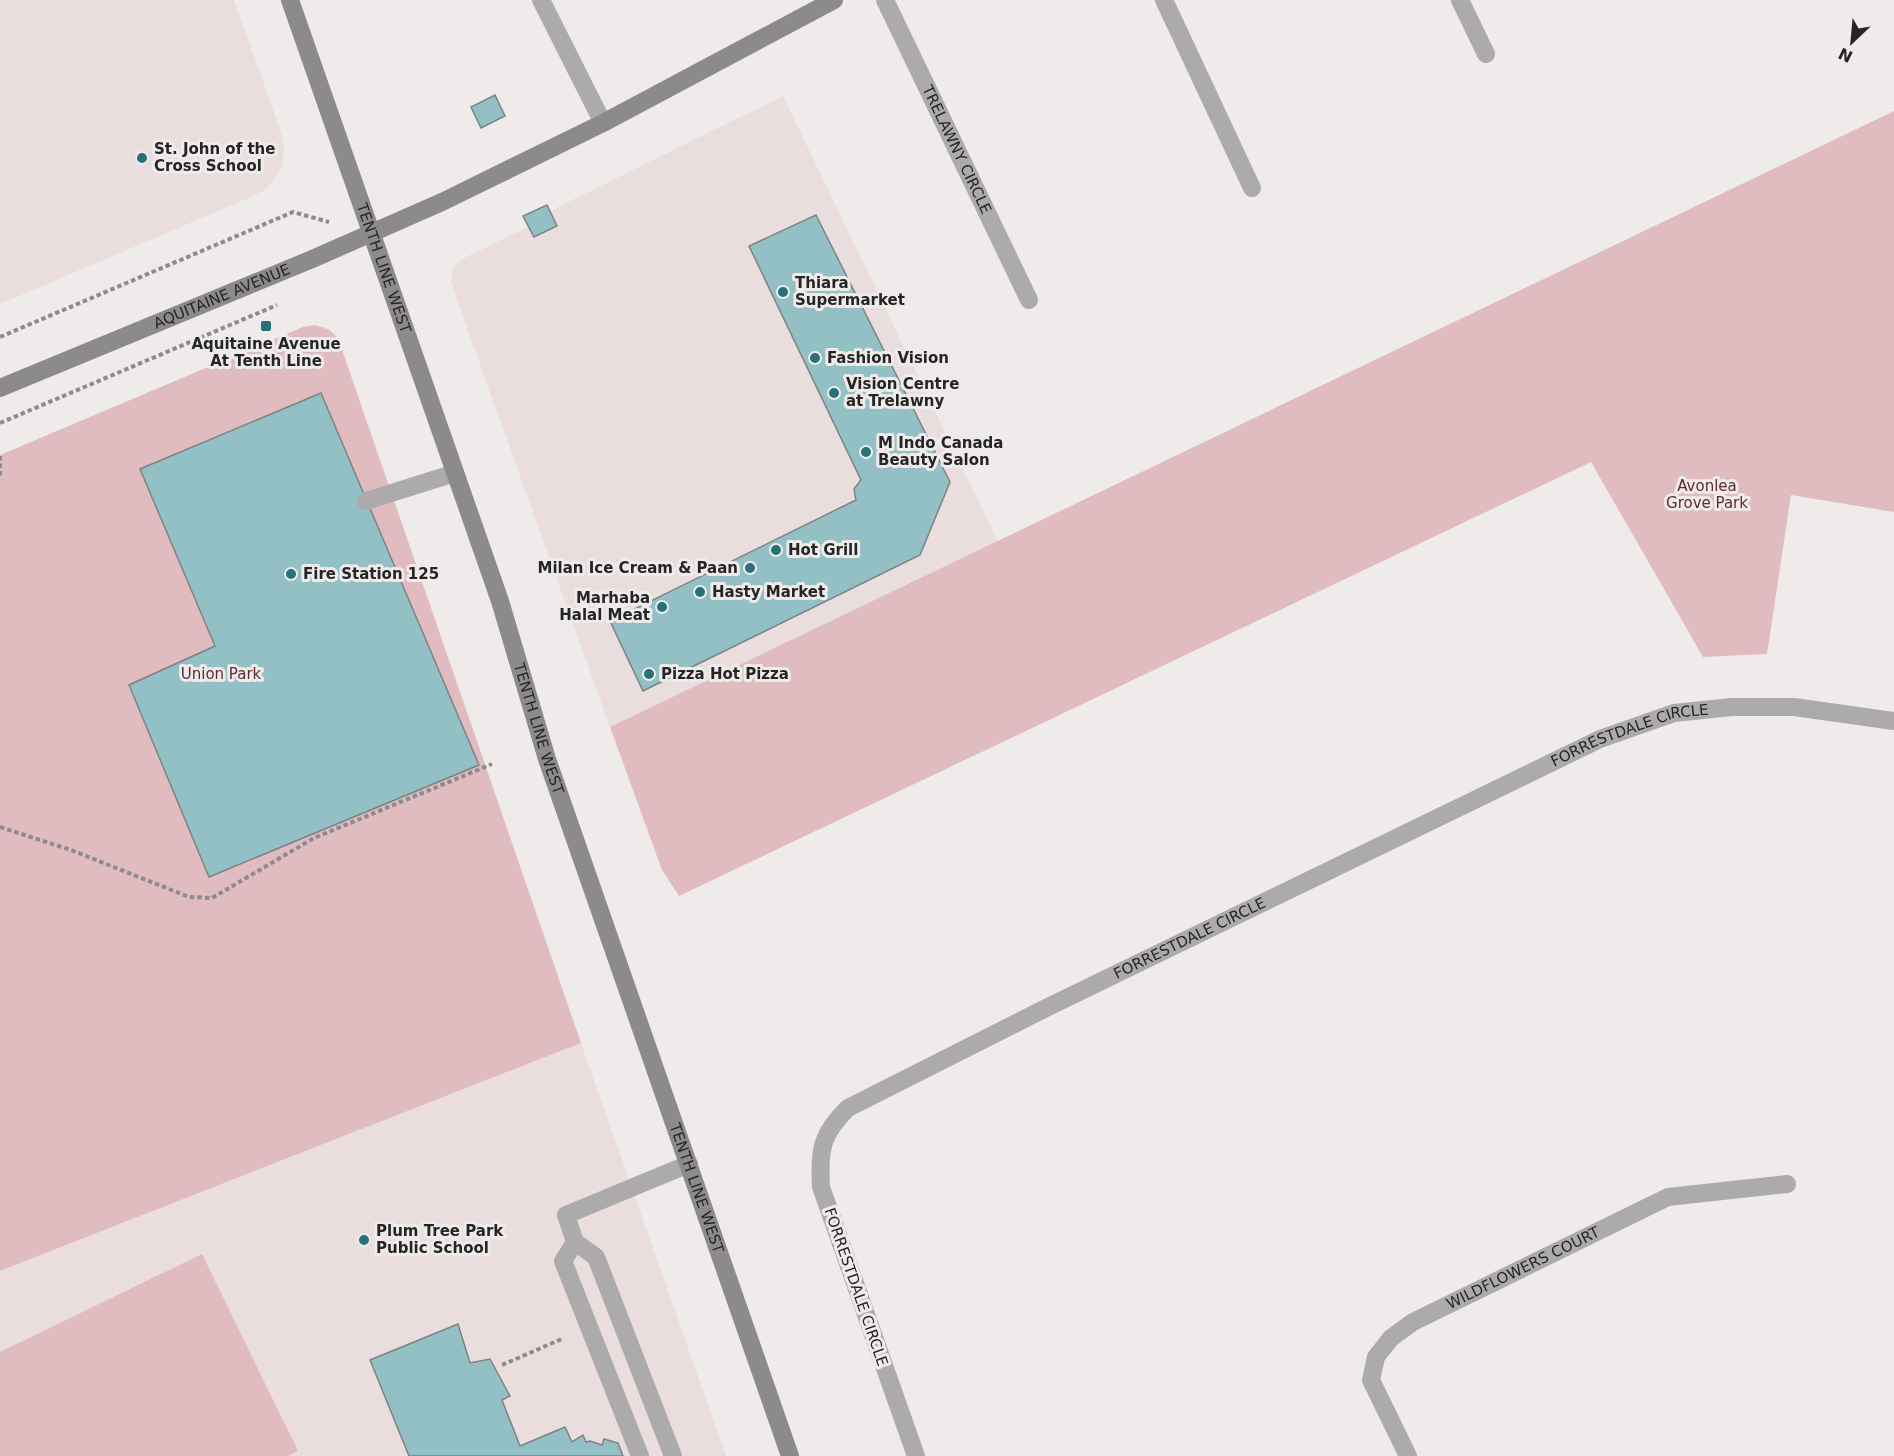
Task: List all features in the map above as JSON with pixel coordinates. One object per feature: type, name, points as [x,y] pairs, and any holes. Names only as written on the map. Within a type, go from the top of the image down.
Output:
[{"type":"street","name":"TENTH LINE WEST","points":[[290,0],[500,601],[547,759],[790,1456]]},
{"type":"street","points":[[541,0],[603,123],[834,0]]},
{"type":"street","name":"TRELAWNY CIRCLE","points":[[885,0],[1029,300]]},
{"type":"street","points":[[1164,0],[1252,188]]},
{"type":"street","points":[[1460,0],[1486,54]]},
{"type":"street","name":"AQUITAINE AVENUE","points":[[0,388],[442,202],[603,123]]},
{"type":"street","points":[[366,501],[455,473]]},
{"type":"street","name":"FORRESTDALE CIRCLE","points":[[915,1456],[820,1187],[820,1160],[825,1140],[834,1122],[848,1108],[1046,1008],[1600,740],[1674,713],[1732,707],[1794,707],[1894,722]]},
{"type":"street","points":[[673,1456],[596,1257],[575,1242],[566,1215],[689,1164]]},
{"type":"street","name":"WILDFLOWERS COURT","points":[[1408,1456],[1371,1380],[1377,1357],[1391,1338],[1413,1322],[1668,1197],[1787,1184]]},
{"type":"street","points":[[575,1242],[563,1261],[640,1456]]},
{"type":"path","points":[[0,337],[292,212],[371,233]]},
{"type":"path","points":[[0,456],[0,476]]},
{"type":"path","points":[[0,827],[71,850],[189,897],[213,898],[314,838],[492,764]]},
{"type":"path","points":[[502,1365],[589,1327]]},
{"type":"shaded area","name":"St. John of the Cross School","points":[[0,0],[234,0],[281,132],[284,150],[282,166],[276,177],[266,189],[251,197],[0,304]]},
{"type":"shaded area","points":[[783,96],[999,544],[610,727],[457,300],[451,280],[453,267],[462,259],[522,230],[558,207]]},
{"type":"shaded area","name":"Plum Tree Park Public School","points":[[581,1043],[726,1456],[0,1456],[0,1271]]},
{"type":"green space","name":"Avonlea Grove Park","points":[[1894,111],[1894,512],[1791,495],[1767,654],[1703,657],[1591,462],[679,896],[662,870],[610,727]]},
{"type":"green space","name":"Union Park","points":[[315,325],[328,329],[338,338],[581,1043],[0,1271],[0,455],[303,327]]},
{"type":"green space","points":[[202,1254],[298,1451],[288,1456],[0,1456],[0,1352]]},
{"type":"building","points":[[495,95],[505,116],[481,128],[471,107]]},
{"type":"building","points":[[547,205],[557,226],[534,237],[523,216]]},
{"type":"building","points":[[816,215],[950,482],[920,555],[643,691],[610,621],[856,500],[854,489],[861,480],[749,246]]},
{"type":"building","name":"Fire Station 125","points":[[321,393],[479,765],[209,877],[129,685],[215,646],[140,469]]},
{"type":"building","points":[[458,1324],[470,1363],[490,1359],[510,1396],[502,1400],[520,1446],[565,1427],[572,1442],[583,1435],[586,1442],[602,1445],[604,1439],[618,1443],[623,1456],[409,1456],[370,1360]]},
{"type":"place","name":"St. John of the Cross School","points":[[142,158]]},
{"type":"place","name":"Thiara Supermarket","points":[[783,292]]},
{"type":"place","name":"Aquitaine Avenue At Tenth Line","points":[[266,326]]},
{"type":"place","name":"Fashion Vision","points":[[815,358]]},
{"type":"place","name":"Vision Centre at Trelawny","points":[[834,393]]},
{"type":"place","name":"M Indo Canada Beauty Salon","points":[[866,452]]},
{"type":"place","name":"Hot Grill","points":[[776,550]]},
{"type":"place","name":"Milan Ice Cream & Paan","points":[[750,568]]},
{"type":"place","name":"Fire Station 125","points":[[291,574]]},
{"type":"place","name":"Hasty Market","points":[[700,592]]},
{"type":"place","name":"Marhaba Halal Meat","points":[[662,607]]},
{"type":"place","name":"Pizza Hot Pizza","points":[[649,674]]},
{"type":"place","name":"Plum Tree Park Public School","points":[[364,1240]]}]
